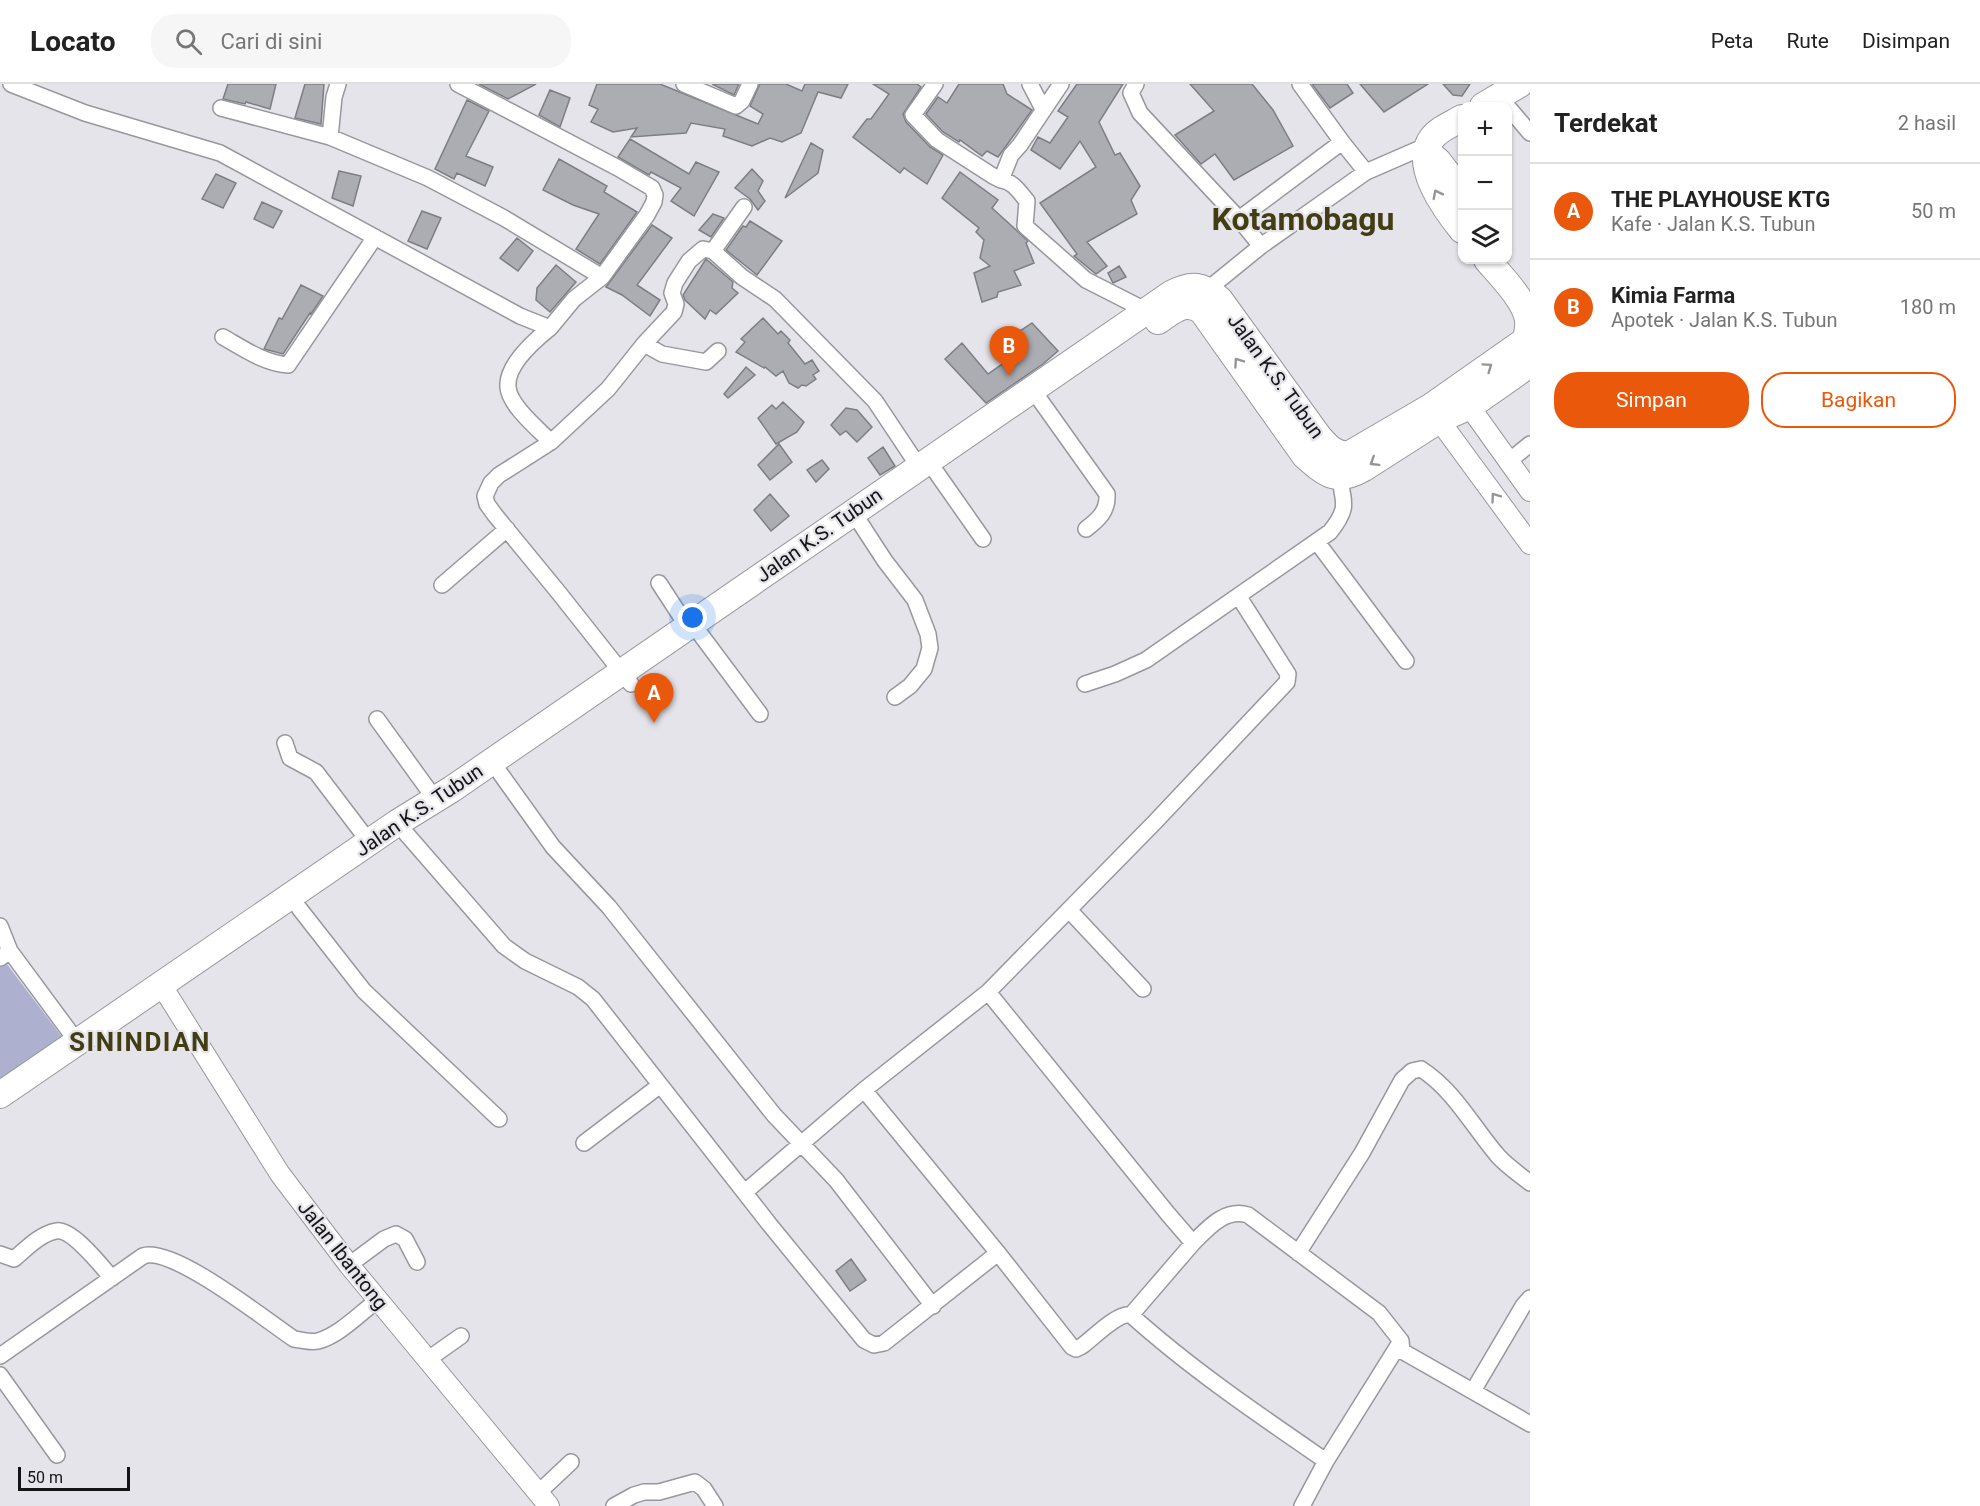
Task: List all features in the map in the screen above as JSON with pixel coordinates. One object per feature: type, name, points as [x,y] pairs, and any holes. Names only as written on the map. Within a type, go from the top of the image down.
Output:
[{"type":"highway","points":[[1458,120],[1437,133],[1428,148],[1426,162],[1434,189],[1458,225]]},
{"type":"highway","points":[[1428,148],[1458,187]]},
{"type":"highway","points":[[1512,261],[1530,287]]},
{"type":"highway","points":[[1463,397],[1528,341],[1527,314],[1514,291],[1490,264]]},
{"type":"highway","name":"Jalan K.S. Tubun","points":[[0,1114],[165,992],[364,854],[402,829],[500,773],[627,678],[857,519],[1145,310],[1182,288],[1188,286],[1199,297],[1202,312],[1305,456],[1321,470],[1340,466]]},
{"type":"highway","name":"Jalan K.S. Tubun","points":[[927,469],[1040,400],[1169,313],[1199,297]]},
{"type":"highway","points":[[1340,466],[1352,475],[1436,413],[1530,364]]},
{"type":"highway","name":"Jalan K.S. Tubun","points":[[402,829],[435,799],[627,678]]},
{"type":"highway","name":"Jalan K.S. Tubun","points":[[0,1095],[78,1043],[165,992],[299,908],[364,854]]},
{"type":"street","points":[[11,84],[85,113],[220,153],[520,316],[550,328]]},
{"type":"street","points":[[330,137],[334,97],[338,84]]},
{"type":"street","points":[[458,84],[618,168],[652,188],[656,195],[647,215],[602,277],[574,299],[550,328],[530,345],[510,376],[508,387],[512,397],[524,415],[551,442]]},
{"type":"street","points":[[684,84],[736,106],[740,104],[750,84]]},
{"type":"street","points":[[935,84],[913,115],[938,140],[993,176],[1012,185],[1027,201],[1025,226],[1086,279],[1145,310]]},
{"type":"street","points":[[1030,84],[1043,109]]},
{"type":"street","points":[[1001,180],[1011,155],[1061,84]]},
{"type":"street","points":[[1136,84],[1131,93],[1140,113],[1262,246]]},
{"type":"street","points":[[1300,84],[1341,142],[1366,172]]},
{"type":"street","points":[[1506,96],[1530,133]]},
{"type":"street","points":[[221,108],[330,137],[428,178],[504,218],[602,277]]},
{"type":"street","points":[[1239,219],[1341,142]]},
{"type":"street","points":[[1199,297],[1262,246],[1366,172],[1428,148]]},
{"type":"street","points":[[713,251],[744,207]]},
{"type":"street","points":[[223,337],[264,360],[288,365],[375,237]]},
{"type":"street","points":[[627,678],[487,504],[484,496],[486,489],[499,475],[551,442],[608,389],[644,344],[674,312],[676,304],[672,293],[675,283],[683,270],[703,249],[713,251],[741,277],[775,298],[866,391],[983,539]]},
{"type":"street","points":[[644,344],[662,354],[706,362],[718,351]]},
{"type":"street","points":[[1463,397],[1530,491]]},
{"type":"street","points":[[1040,400],[1107,494],[1107,506],[1102,515],[1086,529]]},
{"type":"street","points":[[1436,413],[1530,544]]},
{"type":"street","points":[[1509,461],[1530,444]]},
{"type":"street","points":[[1085,684],[1146,660],[1317,542],[1335,525],[1344,505],[1340,466]]},
{"type":"street","points":[[857,519],[915,600],[928,634],[930,648],[924,669],[910,686],[895,697]]},
{"type":"street","points":[[442,585],[507,529]]},
{"type":"street","points":[[1317,542],[1406,661]]},
{"type":"street","points":[[659,583],[760,714]]},
{"type":"street","points":[[745,1192],[864,1090],[988,992],[1155,822],[1287,682],[1288,674],[1239,597]]},
{"type":"street","points":[[377,719],[435,799]]},
{"type":"street","points":[[285,743],[289,756],[297,763],[316,772],[364,854]]},
{"type":"street","points":[[500,773],[553,847],[609,907],[762,1100],[866,1216],[933,1306]]},
{"type":"street","points":[[402,829],[504,946],[525,961],[578,987],[592,999],[823,1290],[869,1343],[879,1345],[884,1343],[998,1253]]},
{"type":"street","points":[[299,908],[364,991],[499,1119]]},
{"type":"street","points":[[1069,910],[1143,989]]},
{"type":"street","points":[[0,926],[5,955],[78,1043]]},
{"type":"street","name":"Jalan Ibantong","points":[[165,992],[280,1174],[349,1265],[544,1499]]},
{"type":"street","points":[[988,992],[1193,1243]]},
{"type":"street","points":[[1298,1253],[1362,1153],[1402,1080],[1412,1071],[1421,1069],[1431,1075],[1467,1114],[1497,1155],[1530,1183]]},
{"type":"street","points":[[584,1143],[659,1086]]},
{"type":"street","points":[[864,1090],[1072,1347],[1082,1347],[1118,1317],[1125,1314],[1131,1315],[1171,1349],[1236,1398],[1326,1461]]},
{"type":"street","points":[[1131,1315],[1193,1243],[1210,1227],[1232,1213],[1240,1213],[1256,1221],[1379,1313],[1401,1341],[1402,1351],[1530,1424]]},
{"type":"street","points":[[0,1254],[14,1259],[40,1238],[56,1231],[62,1231],[79,1242],[112,1278]]},
{"type":"street","points":[[349,1265],[384,1239],[396,1234],[405,1239],[417,1262]]},
{"type":"street","points":[[0,1356],[150,1253],[225,1289],[294,1339],[307,1342],[332,1335],[378,1300]]},
{"type":"street","points":[[1473,1391],[1530,1298]]},
{"type":"street","points":[[428,1360],[461,1336]]},
{"type":"street","points":[[1302,1506],[1326,1461],[1401,1341]]},
{"type":"street","points":[[0,1375],[57,1455]]},
{"type":"street","points":[[544,1499],[571,1462]]},
{"type":"street","points":[[614,1506],[644,1492],[659,1492],[695,1482],[704,1489],[715,1506]]},
{"type":"shaded area","points":[[3,959],[65,1041],[0,1086],[0,962]]},
{"type":"building","points":[[228,84],[276,84],[270,109],[246,102],[245,104],[223,99]]},
{"type":"building","points":[[305,84],[324,84],[321,124],[295,118]]},
{"type":"building","points":[[479,84],[536,84],[508,99]]},
{"type":"building","points":[[597,84],[660,84],[758,124],[763,114],[750,106],[760,84],[786,84],[802,91],[805,84],[848,84],[841,98],[818,92],[801,133],[782,142],[770,138],[752,146],[723,136],[725,129],[691,123],[686,133],[631,137],[637,128],[613,132],[591,122],[598,109],[589,105]]},
{"type":"building","points":[[712,84],[739,84],[734,95]]},
{"type":"building","points":[[873,84],[917,84],[921,87],[903,114],[906,122],[930,147],[943,155],[927,184],[904,168],[900,173],[853,137],[867,119],[871,119],[889,94]]},
{"type":"building","points":[[959,84],[1003,84],[1007,94],[1032,110],[998,157],[987,151],[982,156],[960,140],[959,142],[943,132],[926,114],[938,97],[947,103]]},
{"type":"building","points":[[1077,84],[1123,84],[1099,122],[1115,155],[1120,153],[1140,186],[1131,200],[1137,214],[1087,242],[1107,266],[1096,274],[1074,256],[1077,254],[1040,203],[1096,167],[1080,141],[1060,169],[1031,150],[1038,137],[1050,143],[1068,117],[1058,111]]},
{"type":"building","points":[[1190,84],[1252,84],[1273,110],[1293,146],[1234,180],[1215,154],[1201,164],[1175,135],[1214,111]]},
{"type":"building","points":[[1312,84],[1347,84],[1353,93],[1330,108]]},
{"type":"building","points":[[1360,84],[1428,84],[1384,112]]},
{"type":"building","points":[[1443,84],[1470,84],[1462,96],[1453,95]]},
{"type":"building","points":[[550,90],[570,98],[560,127],[539,115]]},
{"type":"building","points":[[467,100],[489,111],[466,156],[493,167],[485,186],[457,173],[454,179],[435,169]]},
{"type":"building","points":[[630,139],[689,174],[696,162],[719,172],[694,216],[671,201],[681,188],[651,172],[649,175],[618,157]]},
{"type":"building","points":[[811,143],[823,150],[818,173],[785,198]]},
{"type":"building","points":[[559,159],[607,186],[604,192],[637,212],[600,264],[576,249],[599,214],[573,205],[543,190]]},
{"type":"building","points":[[752,169],[763,181],[758,191],[765,201],[758,210],[750,199],[735,188]]},
{"type":"building","points":[[339,171],[361,176],[353,206],[332,198]]},
{"type":"building","points":[[960,172],[998,200],[992,208],[1028,241],[1026,243],[1034,263],[1014,271],[1021,285],[998,292],[997,297],[982,302],[974,273],[990,266],[980,258],[984,240],[976,232],[979,228],[942,198]]},
{"type":"building","points":[[216,174],[236,183],[223,208],[202,199]]},
{"type":"building","points":[[262,202],[282,211],[273,228],[254,219]]},
{"type":"building","points":[[422,211],[441,218],[427,249],[408,241]]},
{"type":"building","points":[[713,214],[724,218],[711,237],[699,230]]},
{"type":"building","points":[[750,221],[782,241],[757,275],[726,250],[743,226],[746,227]]},
{"type":"building","points":[[652,225],[672,238],[637,285],[660,300],[650,316],[622,295],[606,287]]},
{"type":"building","points":[[517,238],[533,251],[518,271],[500,258]]},
{"type":"building","points":[[706,259],[733,282],[732,288],[738,293],[716,314],[710,310],[705,319],[685,300],[683,295]]},
{"type":"building","points":[[556,265],[576,282],[550,312],[536,300],[537,288]]},
{"type":"building","points":[[1119,266],[1126,277],[1113,283],[1108,273]]},
{"type":"building","points":[[301,285],[323,296],[283,354],[264,349],[279,318],[282,319]]},
{"type":"building","points":[[763,318],[778,334],[781,331],[790,340],[788,343],[805,364],[812,360],[819,371],[813,375],[816,379],[798,388],[789,383],[783,371],[776,376],[765,367],[736,352],[745,342],[741,339]]},
{"type":"building","points":[[1032,323],[1058,351],[986,403],[945,359],[962,343],[988,374],[1022,350],[1011,337]]},
{"type":"building","points":[[746,367],[755,375],[728,398],[724,394]]},
{"type":"building","points":[[783,402],[804,422],[797,432],[776,444],[758,418],[772,405],[776,409]]},
{"type":"building","points":[[846,408],[857,410],[872,427],[857,442],[846,431],[840,435],[831,425]]},
{"type":"building","points":[[779,444],[792,462],[770,480],[758,465]]},
{"type":"building","points":[[883,447],[895,466],[880,475],[868,458]]},
{"type":"building","points":[[822,460],[829,469],[816,482],[807,470]]},
{"type":"building","points":[[770,494],[789,516],[771,531],[754,510]]},
{"type":"building","points":[[851,1259],[866,1280],[850,1291],[836,1271]]},
{"type":"place","name":"Kimia Farma","points":[[1009,376]]},
{"type":"place","name":"THE PLAYHOUSE KTG","points":[[654,723]]},
{"type":"district","name":"Kotamobagu","points":[[1303,219]]},
{"type":"district","name":"SININDIAN","points":[[140,1042]]}]
